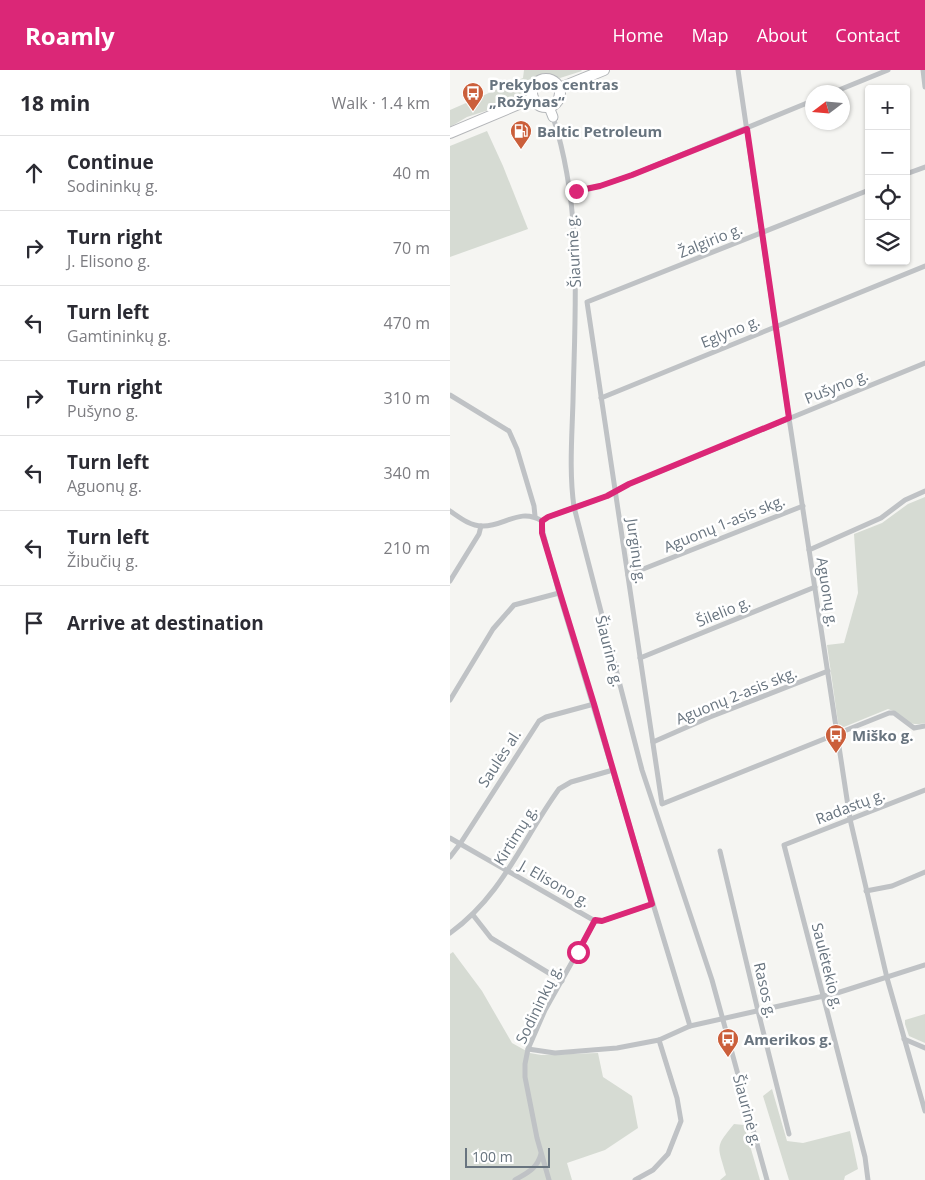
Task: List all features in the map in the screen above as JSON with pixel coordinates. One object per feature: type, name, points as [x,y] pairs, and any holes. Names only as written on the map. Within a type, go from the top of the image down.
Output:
[{"type":"highway","points":[[560,88],[604,70]]},
{"type":"highway","points":[[542,79],[553,80],[560,88],[559,100],[549,107],[539,106],[533,98],[533,88],[536,82],[542,79]]},
{"type":"highway","points":[[450,133],[533,98]]},
{"type":"main road","name":"Šiaurinė g.","points":[[549,107],[553,117]]},
{"type":"street","name":"Aguonų g.","points":[[738,70],[850,819],[887,978],[925,1111]]},
{"type":"street","points":[[850,85],[888,70]]},
{"type":"street","points":[[923,70],[925,87]]},
{"type":"street","points":[[576,191],[600,186],[632,175],[805,104]]},
{"type":"street","name":"Šiaurinė g.","points":[[553,117],[565,158],[576,248],[571,472],[574,507],[642,770],[724,1018],[767,1180]]},
{"type":"street","points":[[910,173],[925,167]]},
{"type":"street","name":"Žalgirio g.","points":[[588,302],[865,192]]},
{"type":"street","name":"Eglyno g.","points":[[601,398],[925,266]]},
{"type":"street","name":"Jurginų g.","points":[[588,302],[662,804],[837,734]]},
{"type":"street","name":"Pušyno g.","points":[[542,521],[574,507],[607,496],[629,484],[925,363]]},
{"type":"street","points":[[450,395],[510,431],[518,449],[534,506],[534,516]]},
{"type":"street","points":[[809,550],[881,518],[905,500],[925,491]]},
{"type":"street","name":"Aguonų 1-asis skg.","points":[[628,575],[803,506]]},
{"type":"street","points":[[450,511],[468,522],[481,526],[518,516],[534,516],[542,521],[542,533],[690,1026]]},
{"type":"street","points":[[450,581],[479,534],[481,526]]},
{"type":"street","name":"Šilelio g.","points":[[640,658],[815,587]]},
{"type":"street","points":[[450,700],[493,629],[514,606],[560,593]]},
{"type":"street","name":"Aguonų 2-asis skg.","points":[[653,742],[710,717],[828,671]]},
{"type":"street","name":"Saulės al.","points":[[450,857],[539,722],[546,717],[594,704]]},
{"type":"street","points":[[837,734],[889,712],[902,718],[914,728],[925,726]]},
{"type":"street","name":"Kirtimų g.","points":[[450,933],[483,905],[508,871],[559,789],[571,782],[613,770]]},
{"type":"street","name":"Radastų g.","points":[[784,845],[925,790]]},
{"type":"street","name":"J. Elisono g.","points":[[450,840],[595,920],[602,921],[652,904]]},
{"type":"street","name":"Saulėtekio g.","points":[[784,845],[865,1157],[868,1180]]},
{"type":"street","name":"Rasos g.","points":[[720,851],[789,1134]]},
{"type":"street","points":[[866,891],[892,886],[925,872]]},
{"type":"street","points":[[473,915],[491,938],[562,981]]},
{"type":"street","name":"Sodininkų g.","points":[[541,1153],[525,1077],[528,1049],[546,1010],[595,920]]},
{"type":"street","points":[[528,1049],[555,1053],[617,1048],[659,1040],[690,1026],[822,996],[925,965]]},
{"type":"street","points":[[904,1039],[925,1048]]},
{"type":"street","points":[[635,1180],[653,1170],[668,1154],[681,1121],[676,1092],[659,1040]]},
{"type":"street","points":[[514,1180],[534,1168],[539,1162],[541,1153]]},
{"type":"street","points":[[541,1153],[549,1180]]},
{"type":"shaded area","points":[[524,70],[582,71],[560,78],[545,73],[540,74],[531,81],[523,96],[498,107],[467,117],[450,127],[450,110],[523,78]]},
{"type":"shaded area","points":[[487,131],[528,229],[450,257],[450,146]]},
{"type":"shaded area","points":[[925,497],[925,723],[914,724],[888,709],[839,729],[827,645],[844,643],[858,593],[854,534],[882,523],[908,504]]},
{"type":"shaded area","points":[[453,952],[482,991],[512,1043],[530,1053],[541,1055],[598,1053],[603,1077],[632,1096],[638,1128],[605,1150],[567,1163],[572,1180],[450,1180],[450,954]]},
{"type":"shaded area","points":[[925,1014],[925,1043],[909,1036],[905,1020]]},
{"type":"shaded area","points":[[772,1089],[787,1141],[803,1143],[850,1131],[858,1169],[845,1176],[844,1180],[789,1180],[763,1096]]},
{"type":"shaded area","points":[[734,1124],[744,1125],[760,1180],[720,1180],[726,1175],[720,1152],[721,1143]]},
{"type":"place","name":"Prekybos centras „Rožynas“","points":[[473,112]]},
{"type":"place","name":"Baltic Petroleum","points":[[521,150]]},
{"type":"place","name":"Miško g.","points":[[836,754]]},
{"type":"place","name":"Amerikos g.","points":[[728,1058]]},
{"type":"route","points":[[576,191],[600,186],[632,175],[747,129],[789,418],[629,484],[607,496],[548,517],[542,521],[542,533],[652,904],[602,921],[595,920],[593,927],[578,952]]}]
